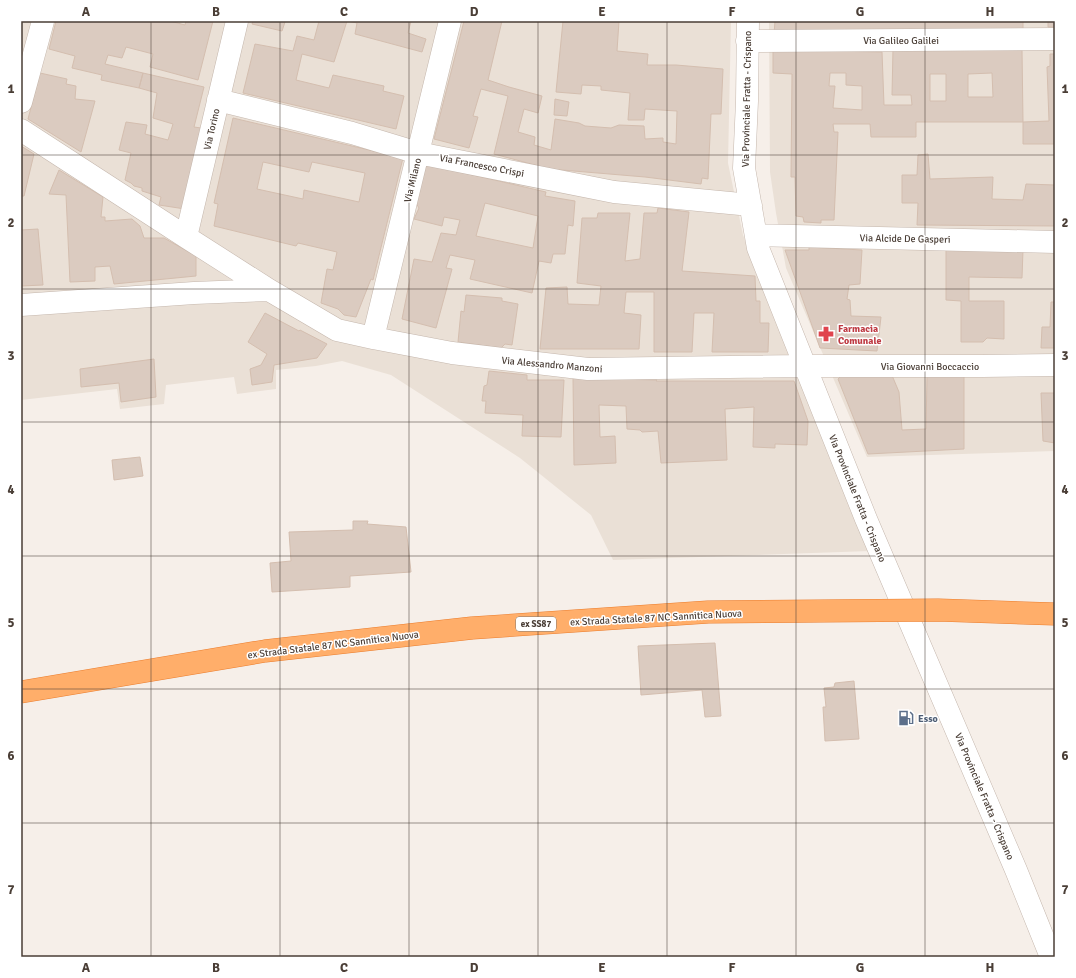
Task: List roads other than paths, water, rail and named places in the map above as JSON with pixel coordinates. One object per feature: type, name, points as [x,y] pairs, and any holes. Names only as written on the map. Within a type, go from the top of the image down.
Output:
[{"type":"highway","name":"ex Strada Statale 87 NC Sannitica Nuova","points":[[21,692],[265,652],[480,628],[708,612],[938,610],[1055,614]]},
{"type":"street","points":[[21,102],[43,21]]},
{"type":"street","name":"Via Torino","points":[[186,237],[237,21]]},
{"type":"street","name":"Via Milano","points":[[373,338],[450,21]]},
{"type":"street","name":"Via Galileo Galilei","points":[[748,31],[1055,39]]},
{"type":"street","name":"Via Provinciale Fratta - Crispano","points":[[748,31],[744,168],[758,248],[866,519],[1016,870],[1051,957]]},
{"type":"street","name":"Via Francesco Crispi","points":[[218,100],[352,134],[418,153],[614,192],[751,204]]},
{"type":"street","name":"Via Alessandro Manzoni","points":[[21,130],[269,290],[337,330],[452,353],[588,369],[805,366]]},
{"type":"street","name":"Via Alcide De Gasperi","points":[[756,235],[1055,242]]},
{"type":"street","points":[[21,305],[194,293],[269,290]]},
{"type":"street","name":"Via Giovanni Boccaccio","points":[[805,366],[1055,365]]},
{"type":"place","name":"Farmacia Comunale","points":[[826,334]]},
{"type":"place","name":"Esso","points":[[906,718]]}]
